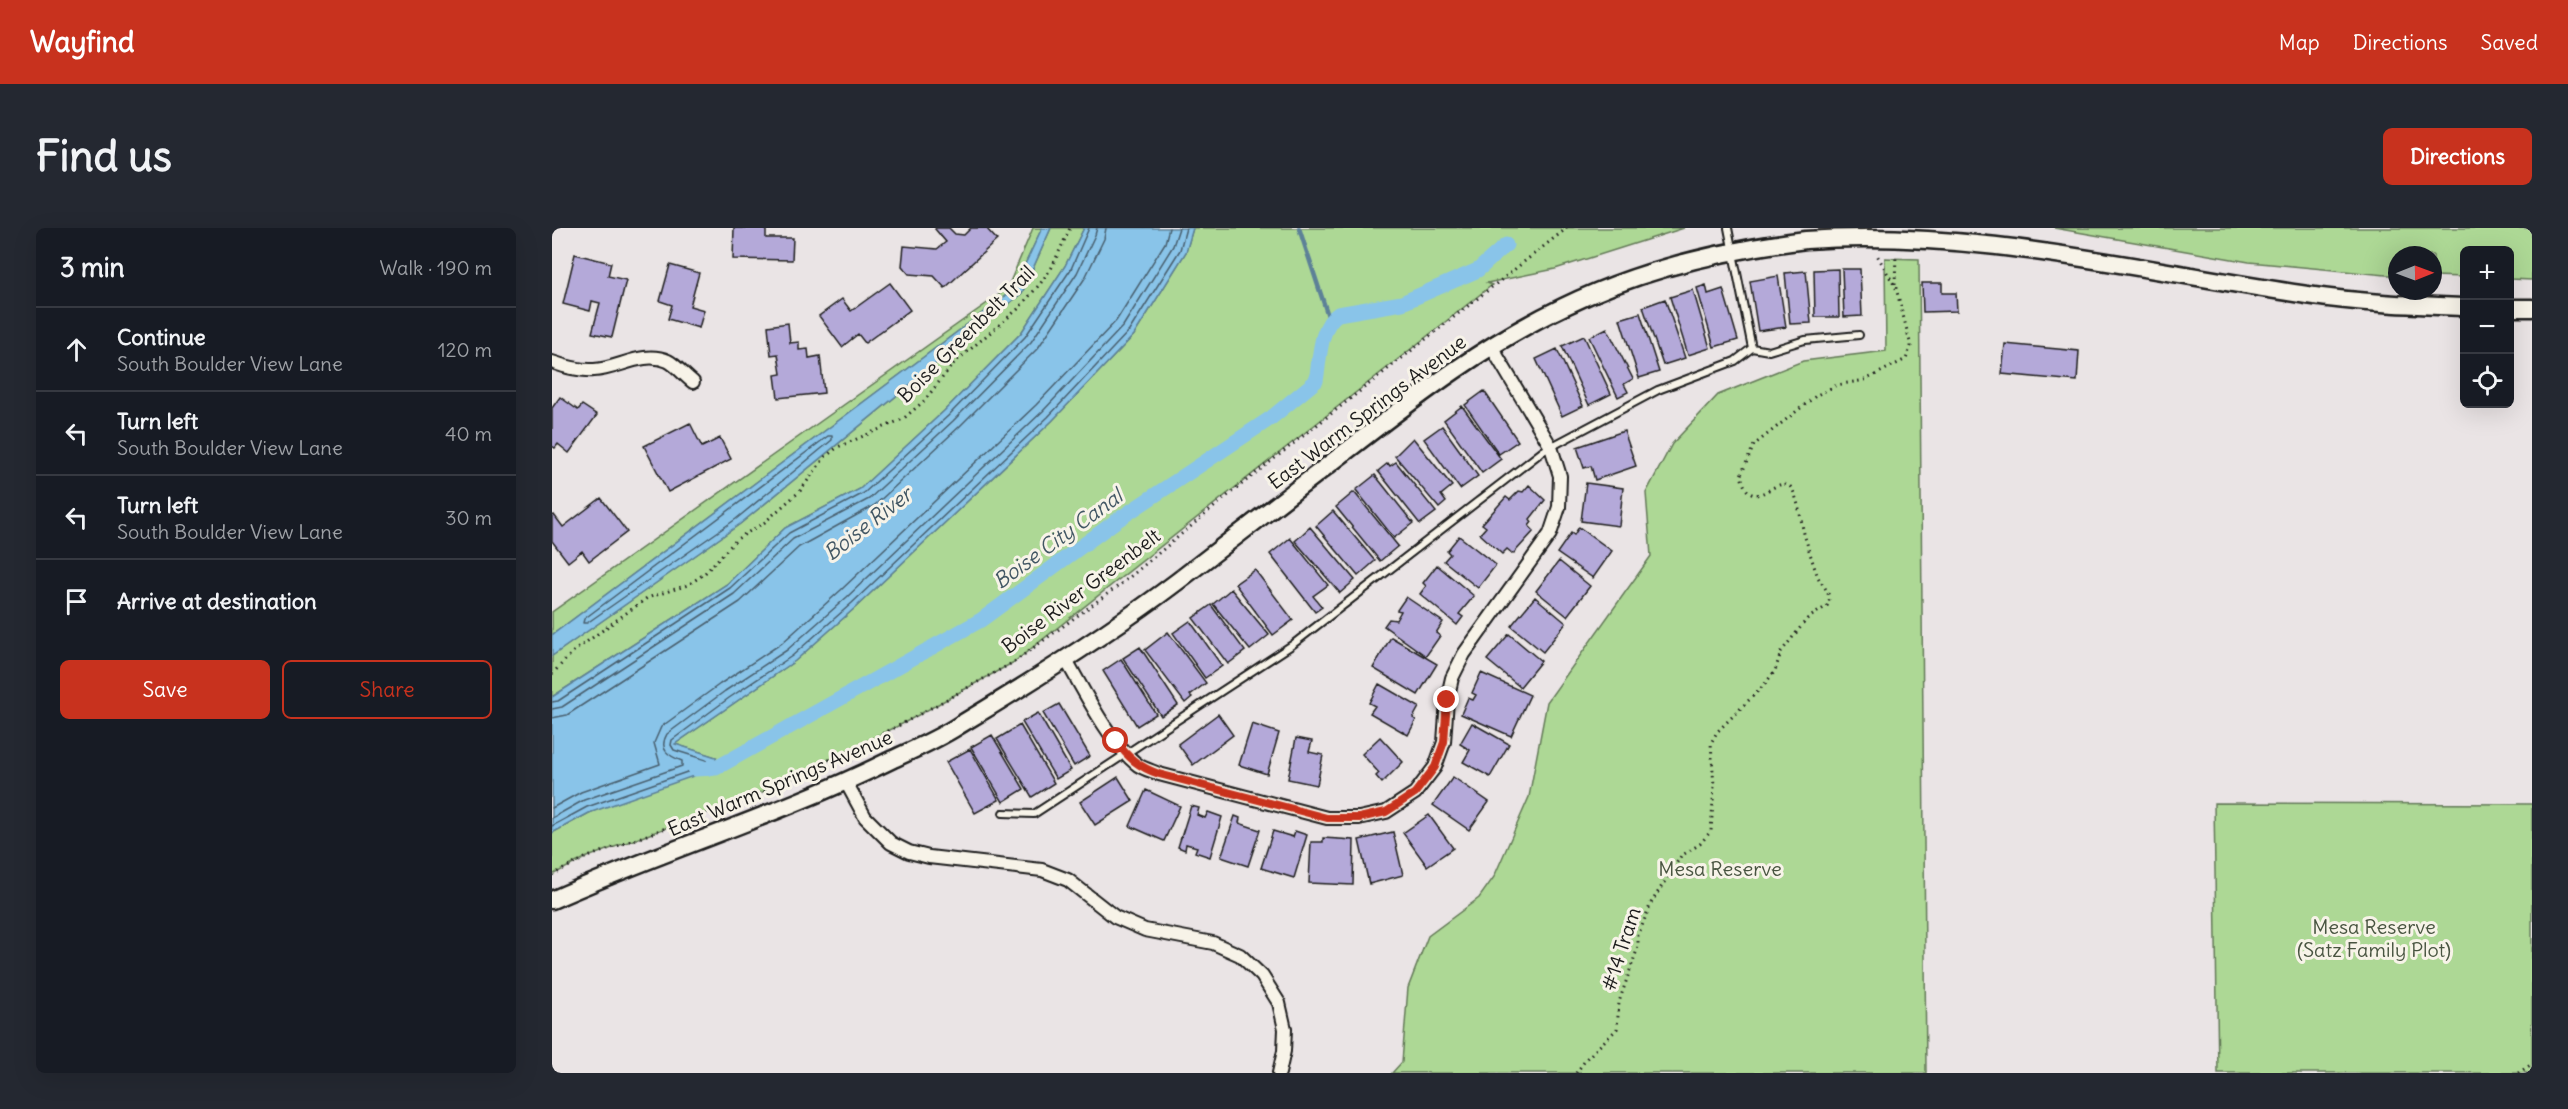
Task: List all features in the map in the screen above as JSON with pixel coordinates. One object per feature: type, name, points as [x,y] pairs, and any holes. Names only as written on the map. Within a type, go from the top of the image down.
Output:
[{"type":"street","name":"East Warm Springs Avenue","points":[[552,900],[604,877],[846,782],[953,730],[1156,597],[1416,397],[1491,346],[1564,306],[1659,270],[1731,252],[1860,232],[1896,237],[1941,237],[2001,243],[2309,296],[2460,307]]},
{"type":"street","points":[[2514,308],[2532,308]]},
{"type":"street","points":[[1065,658],[1126,755],[1140,767],[1327,818],[1359,818],[1386,812],[1415,793],[1435,767],[1444,742],[1447,700],[1452,678],[1464,654],[1550,534],[1559,507],[1560,476],[1551,447],[1491,346]]},
{"type":"street","points":[[552,362],[582,370],[596,370],[633,360],[655,358],[669,361],[693,382]]},
{"type":"street","points":[[846,782],[865,817],[891,843],[909,852],[929,858],[1042,870],[1068,880],[1115,917],[1145,930],[1213,943],[1240,955],[1262,976],[1279,1004],[1285,1029],[1284,1051],[1278,1073]]},
{"type":"lane","points":[[1728,228],[1752,348]]},
{"type":"lane","points":[[1002,813],[1034,814],[1292,645],[1551,447],[1658,390],[1735,361],[1752,348],[1769,351],[1805,340],[1859,335]]},
{"type":"path","name":"Boise River Greenbelt","points":[[552,875],[585,858],[768,790],[902,724],[1014,662],[1125,581],[1237,488],[1567,228]]},
{"type":"path","name":"Boise Greenbelt Trail","points":[[552,674],[574,651],[647,598],[688,585],[704,574],[737,539],[765,522],[800,491],[825,458],[838,447],[903,419],[924,401],[954,363],[1018,309],[1052,267],[1069,230]]},
{"type":"path","name":"#14 Tram","points":[[1576,1073],[1587,1058],[1617,1029],[1619,1002],[1638,947],[1638,936],[1652,903],[1681,856],[1700,844],[1712,831],[1714,786],[1711,743],[1717,732],[1764,685],[1774,671],[1781,652],[1807,619],[1827,606],[1829,600],[1811,559],[1798,516],[1797,498],[1793,490],[1783,484],[1760,495],[1754,494],[1743,482],[1741,475],[1754,446],[1817,395],[1837,385],[1865,380],[1906,359],[1911,346],[1896,288],[1896,237]]},
{"type":"path","name":"#14 Tram","points":[[1877,255],[1896,288]]},
{"type":"path","points":[[847,751],[852,762]]},
{"type":"path","points":[[2518,1073],[2532,1064]]},
{"type":"green space","points":[[1033,228],[1042,228],[1013,290],[552,635],[552,612],[1007,289]]},
{"type":"green space","points":[[1051,228],[1084,228],[1065,266],[1021,333],[944,411],[860,489],[785,528],[727,584],[552,697],[552,656],[740,524],[1022,293]]},
{"type":"green space","points":[[1193,228],[1684,228],[1555,269],[1487,283],[1492,285],[1014,662],[902,724],[768,790],[585,858],[552,875],[552,833],[589,813],[716,757],[675,744],[795,661],[856,607],[1052,421],[1134,335],[1186,252]]},
{"type":"green space","points":[[2054,228],[2532,228],[2532,280],[2514,279],[2514,246],[2460,246],[2460,277],[2442,276],[2442,246],[2388,246],[2388,275],[2249,262]]},
{"type":"green space","name":"Mesa Reserve","points":[[1885,258],[1919,259],[1926,1073],[1392,1073],[1402,1062],[1408,988],[1428,936],[1479,898],[1494,877],[1529,797],[1547,702],[1651,556],[1646,493],[1672,444],[1718,395],[1803,361],[1886,351]]},
{"type":"green space","name":"Mesa Reserve (Satz Family Plot)","points":[[2214,803],[2532,804],[2532,1073],[2218,1073]]},
{"type":"water","points":[[1042,228],[1051,228],[1022,293],[740,524],[552,656],[552,635],[1013,290]]},
{"type":"water","name":"Boise River","points":[[1084,228],[1193,228],[1186,252],[1134,335],[1052,421],[856,607],[795,661],[675,744],[716,757],[716,768],[589,813],[552,833],[552,697],[727,584],[785,528],[860,489],[944,411],[1021,333],[1065,266]]},
{"type":"building","points":[[734,228],[766,228],[766,238],[793,238],[792,260],[733,259]]},
{"type":"building","points":[[936,228],[949,228],[955,234],[964,235],[971,228],[986,228],[997,240],[945,288],[934,276],[909,274],[902,266],[904,246],[937,249],[946,242]]},
{"type":"building","points":[[575,254],[611,263],[608,276],[626,280],[612,337],[592,333],[600,303],[592,301],[590,311],[563,304]]},
{"type":"building","points":[[670,265],[699,273],[690,306],[704,310],[699,328],[668,319],[672,305],[660,301]]},
{"type":"building","points":[[1838,269],[1839,317],[1815,317],[1814,270]]},
{"type":"building","points":[[1842,269],[1860,269],[1862,316],[1844,317]]},
{"type":"building","points":[[1806,271],[1811,323],[1790,324],[1785,273]]},
{"type":"building","points":[[1778,276],[1786,327],[1758,331],[1750,281]]},
{"type":"building","points":[[890,283],[910,310],[865,343],[858,334],[842,347],[819,316],[842,299],[851,311]]},
{"type":"building","points":[[1922,283],[1942,283],[1942,293],[1956,293],[1957,311],[1923,312]]},
{"type":"building","points":[[1706,285],[1708,294],[1723,289],[1738,340],[1714,347],[1697,288]]},
{"type":"building","points":[[1693,290],[1710,348],[1688,355],[1670,297]]},
{"type":"building","points":[[1665,299],[1685,358],[1663,365],[1643,307]]},
{"type":"building","points":[[1640,313],[1659,372],[1639,378],[1620,319]]},
{"type":"building","points":[[788,323],[790,343],[799,342],[799,350],[808,349],[809,358],[820,356],[824,393],[778,398],[775,375],[781,374],[778,354],[771,355],[768,326]]},
{"type":"building","points":[[1607,328],[1633,379],[1624,384],[1628,392],[1618,397],[1589,337]]},
{"type":"building","points":[[1584,336],[1611,394],[1589,405],[1562,346]]},
{"type":"building","points":[[2005,344],[2079,351],[2077,381],[2002,374]]},
{"type":"building","points":[[1557,349],[1583,406],[1562,416],[1536,359]]},
{"type":"building","points":[[1484,391],[1518,441],[1499,454],[1465,405]]},
{"type":"building","points":[[560,397],[578,410],[582,405],[597,415],[569,453],[558,444],[555,448],[552,446],[552,408]]},
{"type":"building","points":[[1462,406],[1501,459],[1482,473],[1444,420]]},
{"type":"building","points":[[690,423],[702,447],[720,438],[731,459],[668,492],[644,446]]},
{"type":"building","points":[[1442,426],[1478,476],[1460,489],[1424,439]]},
{"type":"building","points":[[1624,431],[1636,466],[1595,480],[1591,466],[1584,468],[1577,447]]},
{"type":"building","points":[[1413,438],[1452,486],[1441,495],[1446,502],[1439,508],[1395,456]]},
{"type":"building","points":[[1396,462],[1436,512],[1420,524],[1378,471],[1388,463],[1390,466]]},
{"type":"building","points":[[1375,475],[1413,523],[1394,538],[1356,490]]},
{"type":"building","points":[[1586,483],[1623,488],[1619,526],[1581,521]]},
{"type":"building","points":[[1529,485],[1545,500],[1530,519],[1532,522],[1529,526],[1534,531],[1513,554],[1507,549],[1502,554],[1480,534],[1486,527],[1482,524],[1506,497],[1510,500]]},
{"type":"building","points":[[1354,492],[1398,546],[1380,561],[1336,507]]},
{"type":"building","points":[[601,498],[627,532],[589,561],[582,551],[568,562],[552,541],[552,516],[554,515],[563,527]]},
{"type":"building","points":[[1333,511],[1375,561],[1358,576],[1316,526]]},
{"type":"building","points":[[1310,527],[1355,580],[1340,593],[1295,541]]},
{"type":"building","points":[[1579,527],[1612,551],[1593,578],[1557,553],[1571,533],[1574,535]]},
{"type":"building","points":[[1459,536],[1496,565],[1478,588],[1444,561],[1450,554],[1447,551]]},
{"type":"building","points":[[1290,538],[1328,585],[1313,596],[1322,607],[1315,612],[1270,554]]},
{"type":"building","points":[[1559,561],[1590,586],[1567,616],[1536,591]]},
{"type":"building","points":[[1437,565],[1474,596],[1459,614],[1463,617],[1457,625],[1420,594],[1426,586],[1423,583]]},
{"type":"building","points":[[1255,570],[1293,620],[1273,635],[1235,584]]},
{"type":"building","points":[[1231,589],[1269,635],[1250,650],[1213,604]]},
{"type":"building","points":[[1406,597],[1443,622],[1436,633],[1440,636],[1426,656],[1384,626],[1389,619],[1396,620],[1401,611],[1397,610]]},
{"type":"building","points":[[1535,597],[1566,623],[1543,652],[1511,626]]},
{"type":"building","points":[[1211,605],[1245,651],[1228,664],[1193,618]]},
{"type":"building","points":[[1190,621],[1222,666],[1205,678],[1173,633]]},
{"type":"building","points":[[1168,632],[1206,683],[1190,695],[1192,697],[1185,703],[1145,650]]},
{"type":"building","points":[[1509,634],[1541,661],[1520,687],[1487,660]]},
{"type":"building","points":[[1391,637],[1437,664],[1418,695],[1373,668]]},
{"type":"building","points":[[1140,647],[1178,705],[1161,716],[1123,658]]},
{"type":"building","points":[[1121,659],[1156,714],[1137,726],[1103,671]]},
{"type":"building","points":[[1481,673],[1530,695],[1511,736],[1461,714],[1468,698],[1473,700],[1476,695],[1472,693]]},
{"type":"building","points":[[1379,684],[1419,707],[1413,718],[1416,720],[1408,735],[1370,713],[1375,706],[1369,703]]},
{"type":"building","points":[[1059,704],[1090,756],[1074,766],[1043,713]]},
{"type":"building","points":[[1038,713],[1071,770],[1056,779],[1022,722]]},
{"type":"building","points":[[1218,714],[1233,735],[1193,765],[1178,744]]},
{"type":"building","points":[[1472,723],[1509,744],[1490,777],[1463,762],[1470,750],[1460,744]]},
{"type":"building","points":[[1252,724],[1279,733],[1267,774],[1239,765]]},
{"type":"building","points":[[1020,725],[1054,783],[1032,797],[997,739]]},
{"type":"building","points":[[992,735],[1024,789],[1003,802],[971,747]]},
{"type":"building","points":[[1380,737],[1403,762],[1382,783],[1376,776],[1379,773],[1362,754]]},
{"type":"building","points":[[1296,738],[1312,741],[1309,752],[1323,755],[1317,785],[1288,779]]},
{"type":"building","points":[[970,749],[999,800],[975,813],[946,762]]},
{"type":"building","points":[[1118,777],[1133,801],[1095,825],[1080,802]]},
{"type":"building","points":[[1453,777],[1489,802],[1469,830],[1433,805]]},
{"type":"building","points":[[1146,790],[1180,806],[1164,841],[1130,826]]},
{"type":"building","points":[[1191,806],[1199,808],[1197,815],[1205,818],[1208,812],[1222,817],[1210,857],[1195,852],[1197,847],[1186,844],[1185,850],[1178,847]]},
{"type":"building","points":[[1429,815],[1453,848],[1427,866],[1403,833]]},
{"type":"building","points":[[1235,816],[1240,818],[1239,823],[1260,830],[1248,866],[1221,857]]},
{"type":"building","points":[[1273,831],[1293,837],[1295,831],[1307,835],[1294,878],[1261,868]]},
{"type":"building","points":[[1393,832],[1403,875],[1369,884],[1359,840]]},
{"type":"building","points":[[1323,838],[1354,840],[1353,885],[1309,883],[1311,842],[1323,842]]},
{"type":"waterway","points":[[1299,228],[1329,319]]},
{"type":"waterway","name":"Boise City Canal","points":[[695,769],[716,768],[981,620],[1116,521],[1271,418],[1316,381],[1324,335],[1332,319],[1338,314],[1402,303],[1478,270],[1506,245]]},
{"type":"route","points":[[1116,741],[1126,755],[1140,767],[1159,774],[1327,818],[1359,818],[1386,812],[1415,793],[1435,767],[1444,742],[1447,700]]}]
